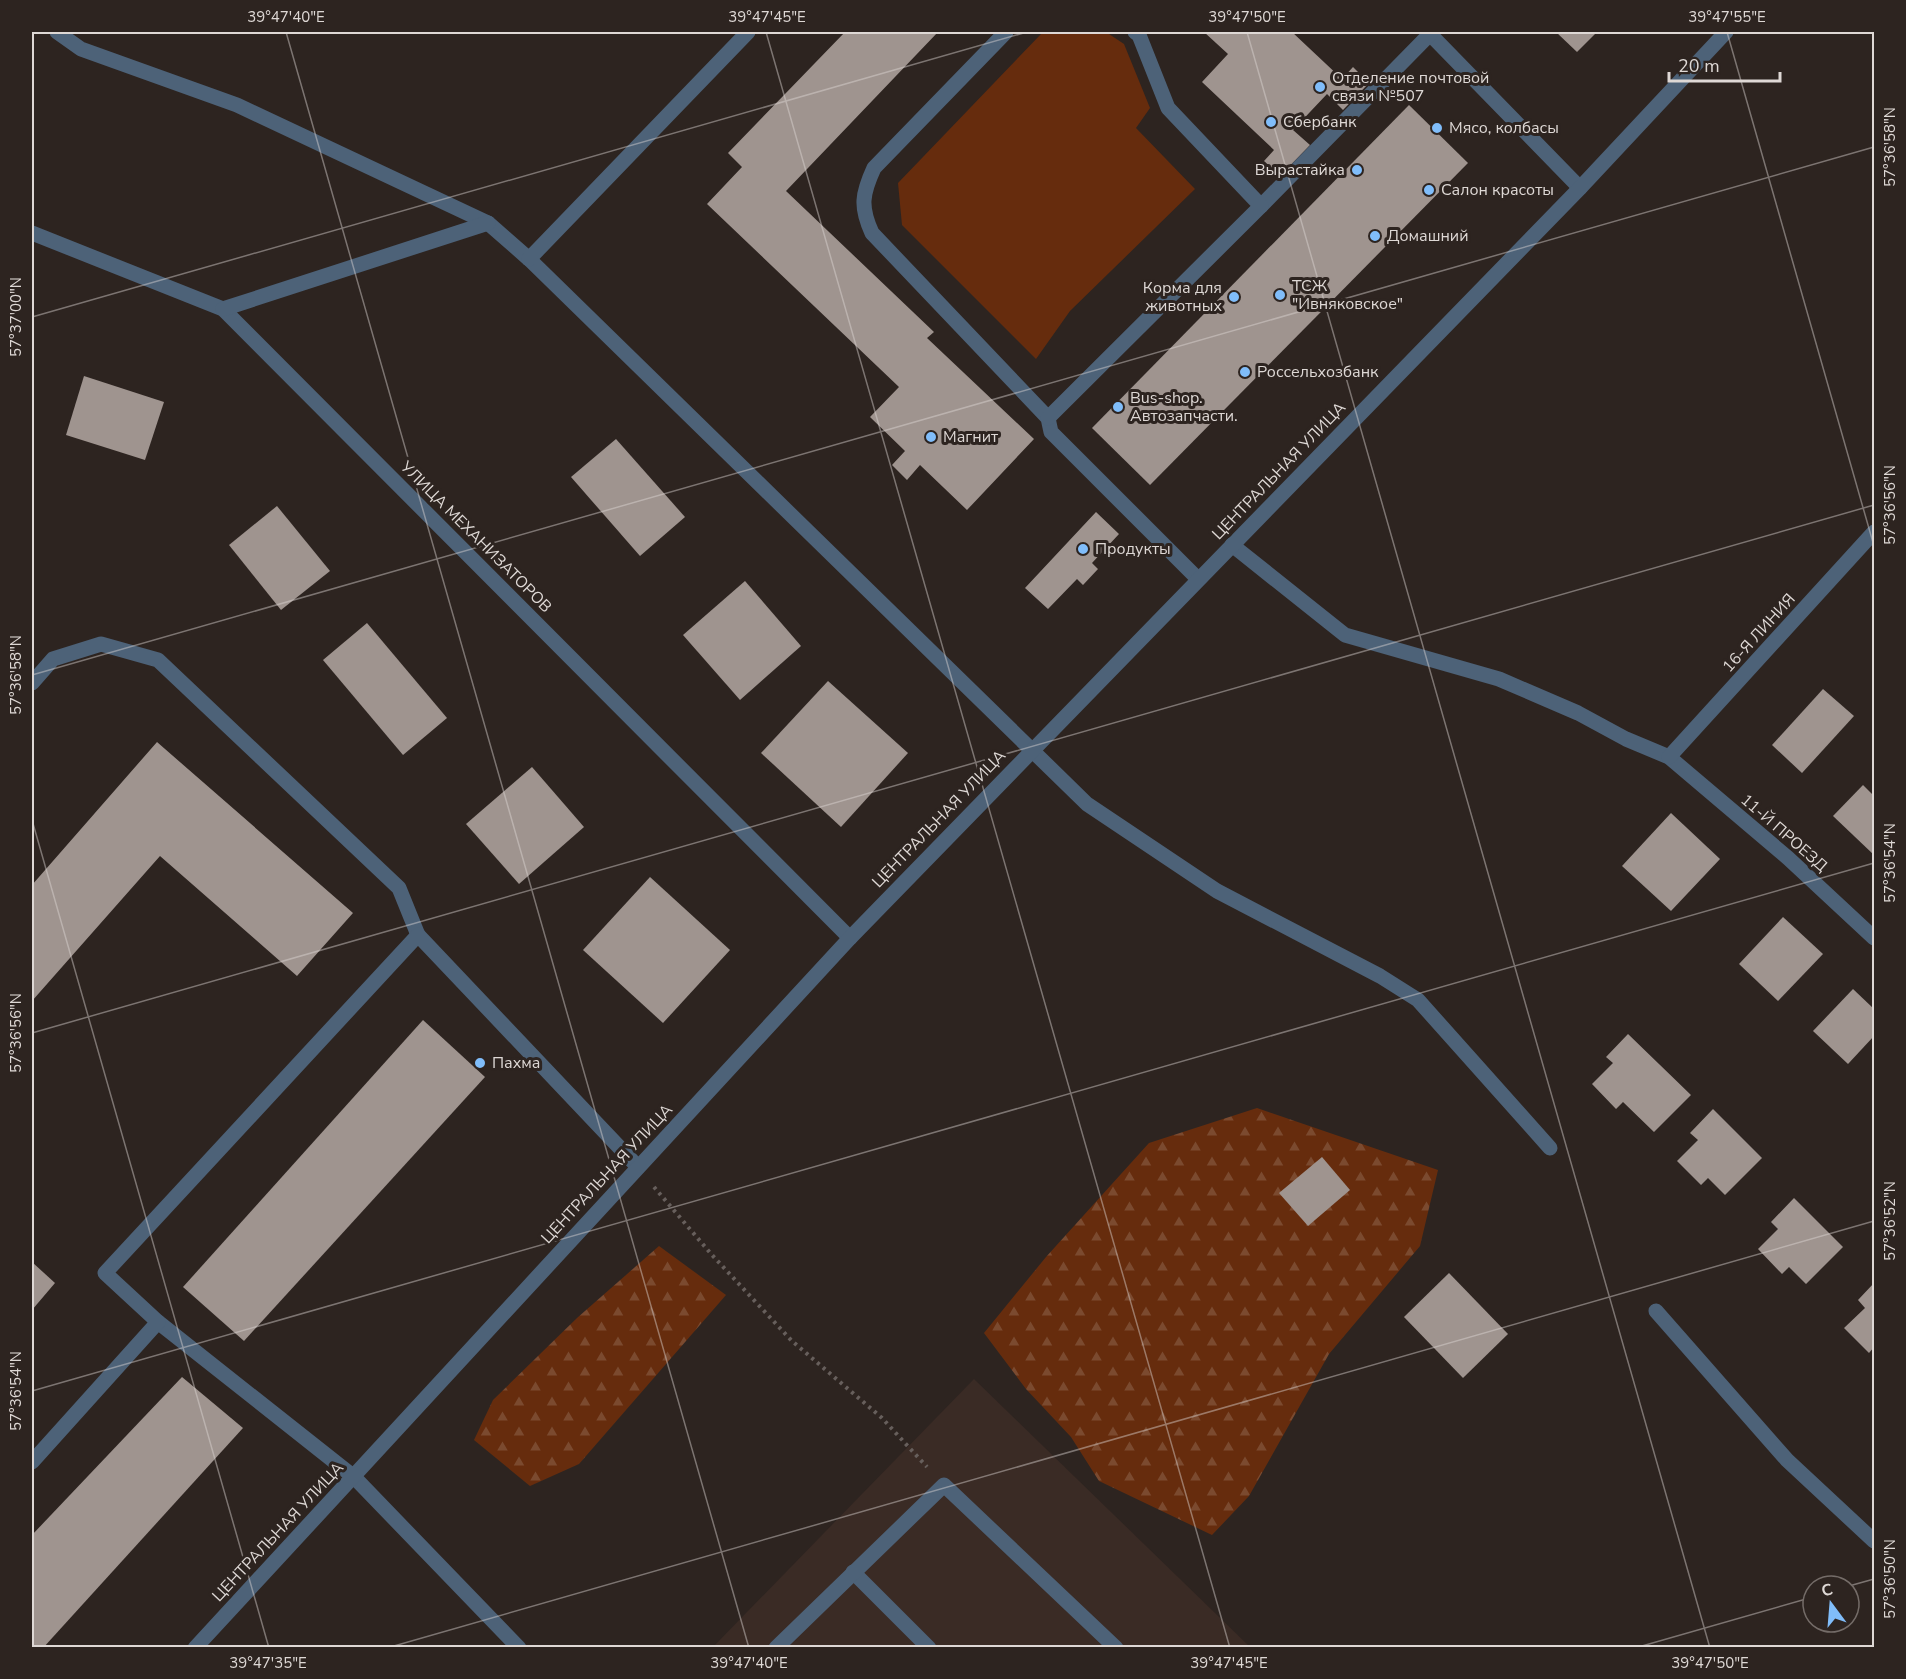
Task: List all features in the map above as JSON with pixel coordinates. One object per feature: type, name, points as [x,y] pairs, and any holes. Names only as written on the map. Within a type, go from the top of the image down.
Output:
[{"type":"street","points":[[57,32],[81,49],[237,105],[488,223],[529,259],[1087,804],[1217,891],[1380,976],[1418,1000],[1550,1148]]},
{"type":"street","points":[[529,259],[748,32]]},
{"type":"street","points":[[1006,32],[874,168],[866,184],[863,200],[865,218],[872,233],[1047,418],[1051,432],[1198,579]]},
{"type":"street","points":[[1135,32],[1139,35],[1168,108],[1261,206]]},
{"type":"street","name":"ЦЕНТРАЛЬНАЯ УЛИЦА","points":[[195,1647],[850,938],[1580,188],[1726,32]]},
{"type":"street","points":[[1047,418],[1261,206],[1429,33],[1580,188]]},
{"type":"street","points":[[224,309],[488,223]]},
{"type":"street","name":"УЛИЦА МЕХАНИЗАТОРОВ","points":[[32,233],[224,309],[850,938]]},
{"type":"street","name":"16-Я ЛИНИЯ","points":[[1669,757],[1875,532]]},
{"type":"street","name":"11-Й ПРОЕЗД","points":[[1232,545],[1345,635],[1499,679],[1578,713],[1626,739],[1669,757],[1788,858],[1875,938]]},
{"type":"street","points":[[32,683],[53,659],[101,644],[158,660],[399,888],[418,935],[638,1167]]},
{"type":"street","points":[[418,935],[105,1273],[158,1322],[354,1477],[519,1647]]},
{"type":"street","points":[[1656,1311],[1787,1460],[1875,1540]]},
{"type":"street","points":[[32,1462],[158,1322]]},
{"type":"street","points":[[776,1647],[944,1485],[1116,1647]]},
{"type":"street","points":[[853,1572],[929,1647]]},
{"type":"path","points":[[638,1167],[712,1256],[792,1341],[882,1418],[944,1485]]},
{"type":"shaded area","points":[[974,1379],[1250,1647],[712,1648]]},
{"type":"green space","points":[[1043,32],[1106,32],[1124,44],[1150,108],[1136,128],[1195,189],[1070,311],[1036,359],[902,225],[898,183]]},
{"type":"green space","points":[[1257,1108],[1438,1170],[1420,1246],[1329,1354],[1249,1496],[1212,1535],[1099,1481],[1071,1437],[1026,1389],[984,1333],[1046,1257],[1149,1143]]},
{"type":"green space","points":[[659,1246],[726,1295],[579,1464],[530,1486],[474,1440],[493,1400],[577,1318]]},
{"type":"building","points":[[845,32],[938,32],[786,191],[934,332],[927,338],[1034,439],[967,510],[920,465],[907,480],[892,465],[905,451],[870,417],[899,387],[707,204],[742,167],[728,153]]},
{"type":"building","points":[[1204,32],[1292,32],[1342,79],[1353,67],[1369,83],[1343,110],[1327,94],[1293,130],[1310,145],[1280,176],[1264,161],[1274,150],[1202,82],[1228,54]]},
{"type":"building","points":[[1556,32],[1597,32],[1577,52]]},
{"type":"building","name":"ТСЖ \"Ивняковское\"","points":[[1409,105],[1468,163],[1150,485],[1092,428]]},
{"type":"building","points":[[84,376],[164,402],[145,460],[66,435]]},
{"type":"building","points":[[616,439],[685,517],[640,556],[571,477]]},
{"type":"building","points":[[277,506],[330,571],[281,610],[229,545]]},
{"type":"building","name":"Продукты","points":[[1096,512],[1119,534],[1092,563],[1098,569],[1083,585],[1077,579],[1048,609],[1025,588]]},
{"type":"building","points":[[745,581],[801,646],[740,700],[683,635]]},
{"type":"building","points":[[367,623],[447,718],[403,755],[323,660]]},
{"type":"building","points":[[828,681],[908,753],[841,827],[761,753]]},
{"type":"building","points":[[1823,689],[1854,716],[1802,773],[1772,745]]},
{"type":"building","points":[[157,742],[353,913],[297,976],[160,856],[32,1001],[32,885]]},
{"type":"building","points":[[532,767],[584,827],[519,884],[466,824]]},
{"type":"building","points":[[1863,785],[1874,796],[1874,855],[1833,816]]},
{"type":"building","points":[[1671,813],[1720,859],[1671,911],[1622,866]]},
{"type":"building","points":[[650,877],[730,950],[663,1023],[583,950]]},
{"type":"building","points":[[1783,917],[1823,954],[1778,1001],[1739,964]]},
{"type":"building","points":[[1853,989],[1874,1009],[1874,1036],[1848,1064],[1813,1031]]},
{"type":"building","points":[[423,1020],[485,1077],[244,1341],[183,1287]]},
{"type":"building","points":[[1628,1034],[1691,1095],[1654,1132],[1623,1102],[1616,1109],[1592,1084],[1613,1063],[1606,1057]]},
{"type":"building","points":[[1713,1109],[1762,1158],[1725,1195],[1708,1178],[1701,1185],[1677,1161],[1698,1140],[1690,1133]]},
{"type":"building","points":[[1322,1157],[1350,1190],[1308,1226],[1279,1193]]},
{"type":"building","points":[[1794,1198],[1843,1247],[1806,1284],[1789,1267],[1782,1274],[1758,1249],[1778,1229],[1771,1222]]},
{"type":"building","points":[[32,1262],[55,1283],[32,1310]]},
{"type":"building","points":[[1449,1273],[1508,1334],[1463,1378],[1404,1317]]},
{"type":"building","points":[[1874,1283],[1874,1347],[1869,1353],[1844,1328],[1865,1308],[1858,1300]]},
{"type":"building","points":[[182,1377],[243,1428],[43,1648],[32,1648],[32,1535]]},
{"type":"place","name":"Отделение почтовой связи №507","points":[[1320,87]]},
{"type":"place","name":"Сбербанк","points":[[1271,122]]},
{"type":"place","name":"Мясо, колбасы","points":[[1437,128]]},
{"type":"place","name":"Вырастайка","points":[[1357,170]]},
{"type":"place","name":"Салон красоты","points":[[1429,190]]},
{"type":"place","name":"Домашний","points":[[1375,236]]},
{"type":"place","name":"ТСЖ \"Ивняковское\"","points":[[1280,295]]},
{"type":"place","name":"Корма для животных","points":[[1234,297]]},
{"type":"place","name":"Россельхозбанк","points":[[1245,372]]},
{"type":"place","name":"Bus-shop. Автозапчасти.","points":[[1118,407]]},
{"type":"place","name":"Магнит","points":[[931,437]]},
{"type":"place","name":"Продукты","points":[[1083,549]]},
{"type":"place","name":"Пахма","points":[[480,1063]]}]
